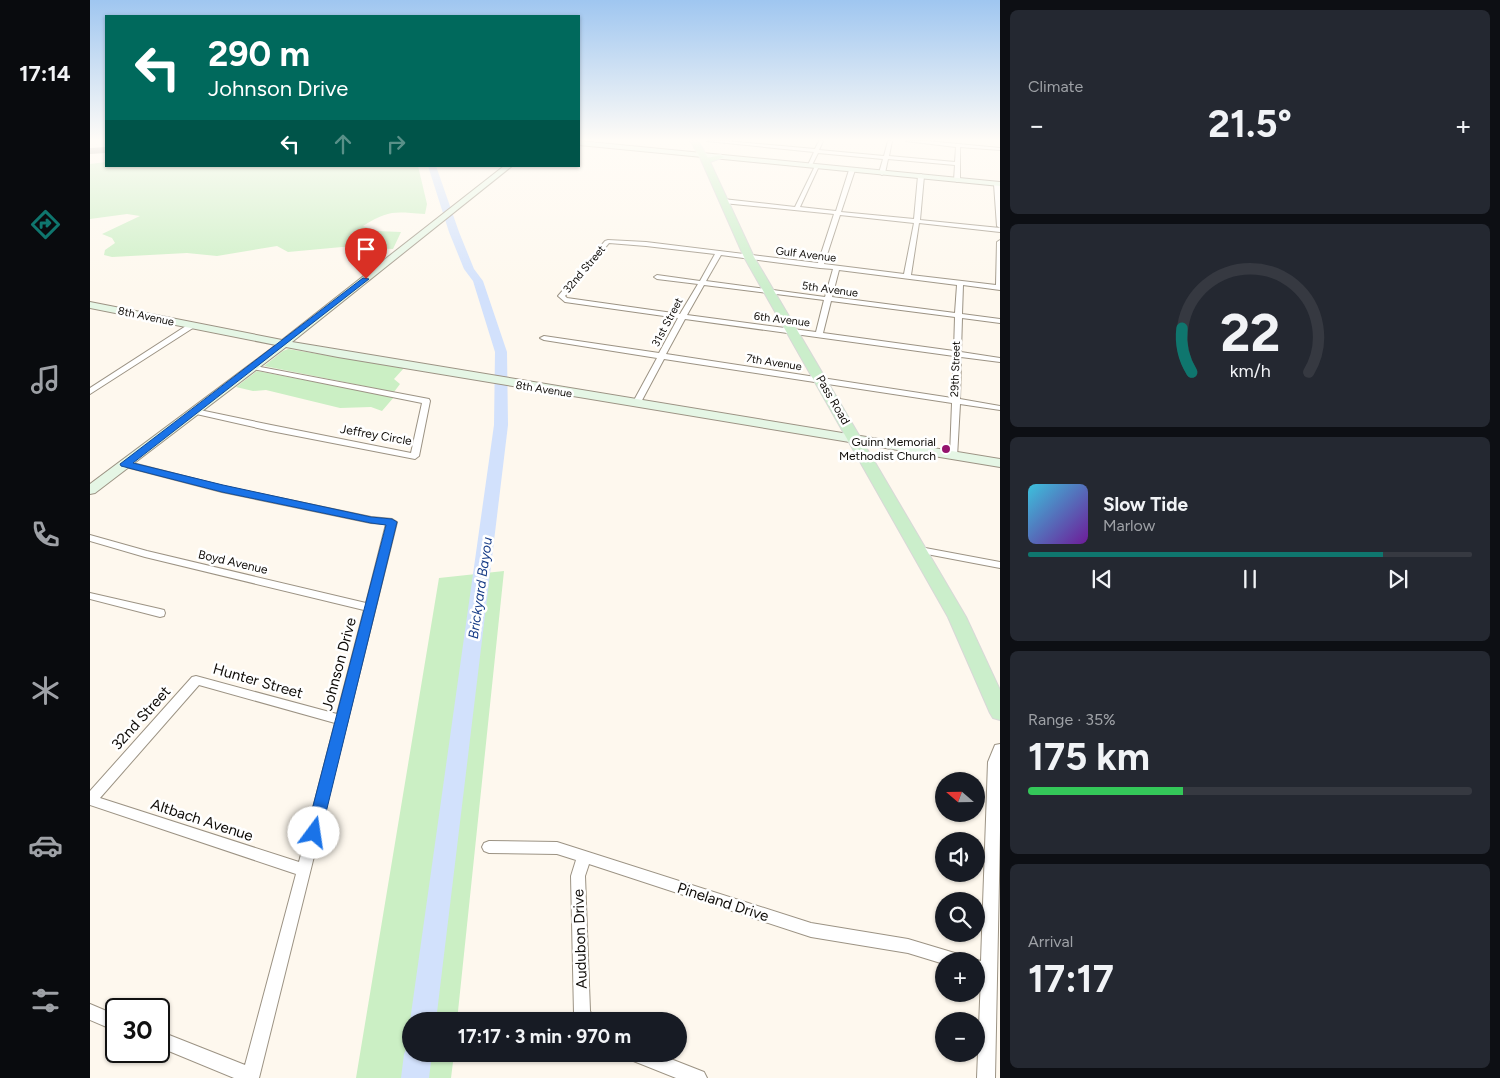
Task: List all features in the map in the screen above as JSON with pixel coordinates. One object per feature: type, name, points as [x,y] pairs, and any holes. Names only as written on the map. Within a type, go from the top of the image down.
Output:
[{"type":"main road","name":"Pass Road","points":[[719,191],[749,257],[920,550],[964,632],[1000,713]]},
{"type":"street","points":[[90,490],[283,344],[477,191]]},
{"type":"street","points":[[797,209],[804,191]]},
{"type":"street","points":[[820,266],[845,191]]},
{"type":"street","points":[[907,277],[920,191]]},
{"type":"street","points":[[999,191],[1000,226]]},
{"type":"street","points":[[723,201],[1000,230]]},
{"type":"street","name":"32nd Street","points":[[561,298],[606,242],[610,242]]},
{"type":"street","name":"Gulf Avenue","points":[[610,242],[719,253],[1000,288]]},
{"type":"street","points":[[1000,242],[1000,288]]},
{"type":"street","name":"31st Street","points":[[636,404],[682,317],[719,253]]},
{"type":"street","points":[[818,335],[836,268]]},
{"type":"street","name":"5th Avenue","points":[[657,276],[1000,321]]},
{"type":"street","name":"29th Street","points":[[954,455],[954,401],[960,283]]},
{"type":"street","name":"6th Avenue","points":[[561,298],[682,317],[1000,360]]},
{"type":"street","name":"8th Avenue","points":[[90,305],[283,344],[1000,463]]},
{"type":"street","points":[[90,392],[192,326]]},
{"type":"street","name":"7th Avenue","points":[[544,338],[1000,408]]},
{"type":"street","name":"Jeffrey Circle","points":[[195,411],[415,456],[426,401],[253,367]]},
{"type":"street","name":"Johnson Drive","points":[[125,464],[222,488],[371,520],[392,522],[250,1077]]},
{"type":"street","name":"Boyd Avenue","points":[[90,538],[146,554],[371,608]]},
{"type":"street","points":[[920,550],[1000,565]]},
{"type":"street","points":[[90,596],[160,613]]},
{"type":"street","name":"32nd Street","points":[[90,800],[196,680]]},
{"type":"street","name":"Hunter Street","points":[[196,680],[341,720]]},
{"type":"street","points":[[983,952],[995,762],[1000,749]]},
{"type":"street","name":"Altbach Avenue","points":[[90,800],[304,870]]},
{"type":"street","name":"Pineland Drive","points":[[490,847],[558,848],[811,930],[908,946],[935,954]]},
{"type":"street","name":"Audubon Drive","points":[[582,1012],[578,876],[584,857]]},
{"type":"street","points":[[983,1002],[986,1078]]},
{"type":"street","points":[[90,1012],[105,1018]]},
{"type":"street","points":[[170,1044],[250,1077]]},
{"type":"street","points":[[657,1062],[698,1078]]},
{"type":"green space","points":[[90,191],[424,191],[427,204],[425,214],[387,214],[363,226],[377,231],[401,232],[393,249],[342,247],[288,252],[277,246],[217,256],[187,253],[112,257],[104,255],[105,250],[115,243],[112,238],[102,234],[140,216],[127,214],[90,219]]},
{"type":"green space","points":[[288,349],[404,368],[394,379],[400,384],[394,392],[264,366]]},
{"type":"green space","points":[[257,371],[394,397],[382,411],[371,407],[340,408],[266,390],[253,391],[236,387]]},
{"type":"green space","points":[[504,571],[458,1012],[402,1012],[402,1062],[453,1062],[451,1078],[356,1078],[439,578]]},
{"type":"waterway","name":"Brickyard Bayou","points":[[424,1012],[501,425],[501,352],[478,281],[469,269],[440,191]]},
{"type":"waterway","name":"Brickyard Bayou","points":[[415,1078],[417,1062]]},
{"type":"place","name":"Guinn Memorial Methodist Church","points":[[946,449]]},
{"type":"route","points":[[314,833],[392,522],[371,520],[222,488],[125,464],[366,279]]}]
